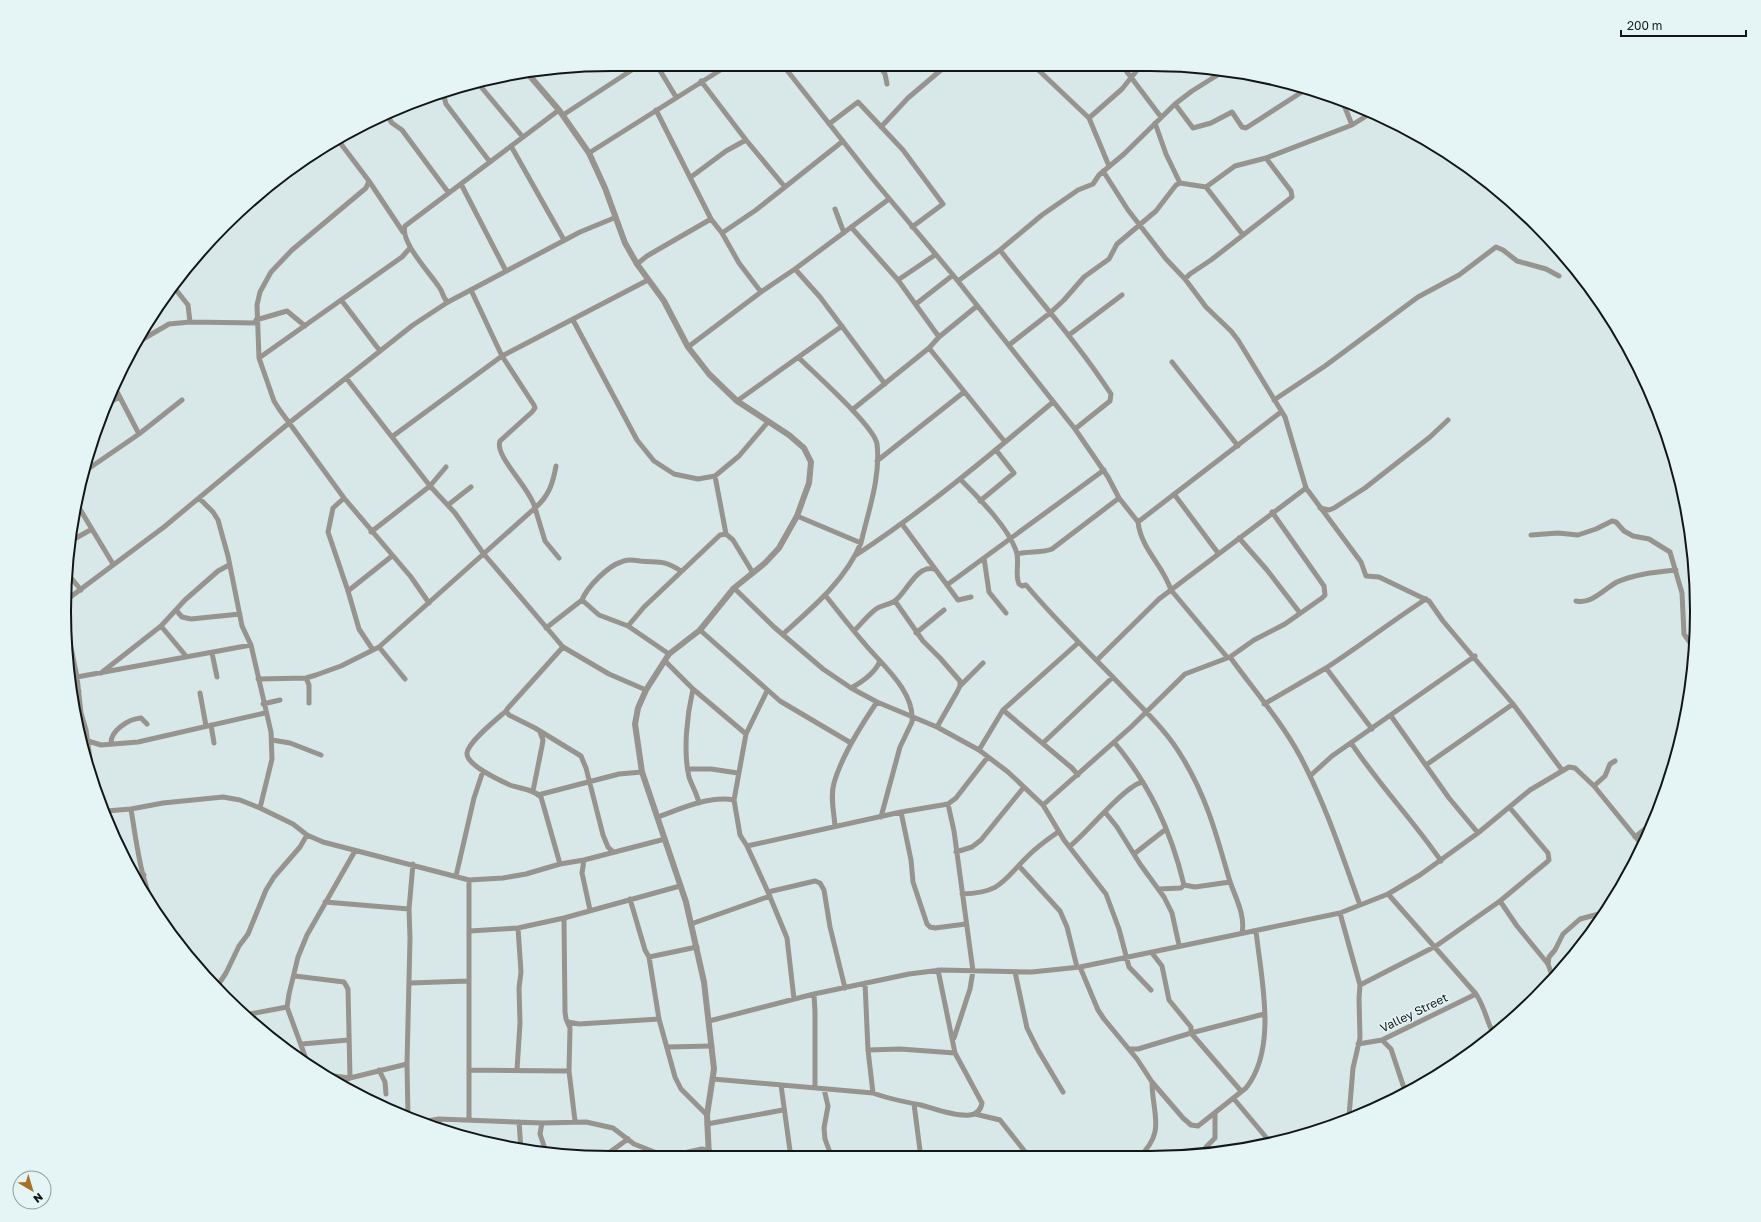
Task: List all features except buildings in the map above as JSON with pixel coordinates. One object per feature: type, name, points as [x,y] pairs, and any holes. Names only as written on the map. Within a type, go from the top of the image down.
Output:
[{"type":"street","points":[[403,232],[409,222],[490,162],[522,136],[630,71]]},
{"type":"street","points":[[660,71],[676,97]]},
{"type":"street","points":[[589,153],[718,71]]},
{"type":"street","points":[[787,71],[889,199],[935,255],[958,280],[1075,429],[1104,470],[1119,498],[1138,522],[1141,538],[1168,582],[1171,590],[1229,657],[1299,755],[1310,776],[1360,905]]},
{"type":"street","points":[[883,71],[887,84]]},
{"type":"street","points":[[881,128],[908,98],[940,71]]},
{"type":"street","points":[[1039,71],[1089,118],[1109,166]]},
{"type":"street","points":[[1126,71],[1161,117]]},
{"type":"street","points":[[1089,118],[1110,100],[1136,71]]},
{"type":"street","points":[[958,280],[1000,250],[1048,210],[1078,190],[1093,184],[1103,171],[1175,104],[1216,76]]},
{"type":"street","points":[[531,77],[561,113],[589,153],[605,188],[614,218],[625,243],[637,264],[664,302],[688,347],[709,374],[737,401],[789,435],[804,448],[811,462],[809,483],[797,516],[779,548],[765,563],[734,588],[700,630],[670,654],[646,690],[638,708],[635,724],[642,772],[686,902],[704,982],[712,1046],[713,1079],[706,1115],[710,1151]]},
{"type":"street","points":[[702,81],[746,140],[785,187]]},
{"type":"street","points":[[480,87],[522,136]]},
{"type":"street","points":[[1175,104],[1193,128],[1211,123],[1232,112],[1242,126],[1246,128],[1301,93]]},
{"type":"street","points":[[444,98],[446,104],[490,162]]},
{"type":"street","points":[[829,124],[858,102],[903,150],[943,204],[912,227]]},
{"type":"street","points":[[1345,108],[1352,125]]},
{"type":"street","points":[[656,110],[711,219],[722,233],[739,263],[761,292]]},
{"type":"street","points":[[1206,187],[1230,168],[1266,158],[1352,125],[1366,116]]},
{"type":"street","points":[[389,119],[392,123],[402,130],[448,192]]},
{"type":"street","points":[[1155,123],[1166,154],[1180,183]]},
{"type":"street","points":[[691,178],[726,151],[746,140]]},
{"type":"street","points":[[722,233],[785,187],[843,141]]},
{"type":"street","points":[[340,143],[403,232],[410,248],[440,288],[443,298],[448,302]]},
{"type":"street","points":[[511,146],[564,240]]},
{"type":"street","points":[[1185,279],[1188,275],[1243,235],[1293,195],[1266,158]]},
{"type":"street","points":[[1103,171],[1140,225],[1166,259],[1185,279],[1206,307],[1231,331],[1285,417],[1306,488],[1360,562],[1366,576],[1379,577],[1426,599],[1434,606],[1443,621],[1475,656],[1562,770]]},
{"type":"street","points":[[368,181],[366,188],[292,250],[271,272],[260,292],[256,305],[259,358],[274,401],[289,423],[344,498],[371,532],[411,577],[429,603]]},
{"type":"street","points":[[1008,345],[1050,314],[1084,277],[1109,259],[1117,244],[1156,211],[1169,192],[1180,183],[1206,187],[1243,235]]},
{"type":"street","points":[[461,184],[506,271]]},
{"type":"street","points":[[688,347],[889,199]]},
{"type":"street","points":[[835,209],[844,233]]},
{"type":"street","points":[[71,596],[164,528],[289,423],[347,379],[413,325],[448,302],[564,240],[614,218]]},
{"type":"street","points":[[637,264],[647,256],[711,219]]},
{"type":"street","points":[[851,227],[898,280],[939,337]]},
{"type":"street","points":[[1274,400],[1325,366],[1418,297],[1458,275],[1496,247],[1503,250],[1517,261],[1546,269],[1559,276]]},
{"type":"street","points":[[259,358],[342,301],[402,257],[410,248]]},
{"type":"street","points":[[1000,250],[1050,314],[1069,335],[1112,397],[1110,402],[1075,429]]},
{"type":"street","points":[[898,280],[935,255]]},
{"type":"street","points":[[795,269],[820,297],[885,384]]},
{"type":"street","points":[[916,304],[953,275]]},
{"type":"street","points":[[393,436],[502,356],[648,280]]},
{"type":"street","points":[[471,290],[502,356],[535,408],[500,441],[499,445],[500,451],[526,488],[535,508],[547,544],[559,558]]},
{"type":"street","points":[[176,292],[188,305],[190,322]]},
{"type":"street","points":[[1069,335],[1122,295]]},
{"type":"street","points":[[342,301],[380,351]]},
{"type":"street","points":[[852,410],[929,348],[939,337],[977,306]]},
{"type":"street","points":[[145,338],[169,324],[190,322],[256,321],[287,311],[304,326]]},
{"type":"street","points":[[573,320],[637,440],[654,461],[674,474],[698,479],[715,476],[739,456],[768,422]]},
{"type":"street","points":[[737,401],[842,326]]},
{"type":"street","points":[[929,348],[1005,442]]},
{"type":"street","points":[[782,634],[825,596],[855,556],[861,543],[876,477],[877,443],[873,436],[852,410],[799,358]]},
{"type":"street","points":[[1172,362],[1203,399],[1238,446]]},
{"type":"street","points":[[347,379],[393,436],[430,486],[448,505],[483,553],[563,647],[609,674],[646,690]]},
{"type":"street","points":[[876,462],[964,392]]},
{"type":"street","points":[[117,393],[139,434]]},
{"type":"street","points":[[114,400],[119,397]]},
{"type":"street","points":[[90,468],[139,434],[182,400]]},
{"type":"street","points":[[855,556],[902,524],[960,479],[1053,402]]},
{"type":"street","points":[[1138,522],[1281,412]]},
{"type":"street","points":[[1320,508],[1332,509],[1365,488],[1430,437],[1448,420]]},
{"type":"street","points":[[980,501],[1014,473],[996,450]]},
{"type":"street","points":[[371,532],[430,486],[446,466]]},
{"type":"street","points":[[258,679],[306,678],[341,666],[379,647],[545,498],[550,491],[556,466]]},
{"type":"street","points":[[947,584],[1104,470]]},
{"type":"street","points":[[715,476],[726,534],[733,540],[753,573]]},
{"type":"street","points":[[960,479],[1012,538],[1017,554],[1019,584],[1022,586],[1026,585],[1078,644],[1097,660],[1166,733],[1182,757],[1205,799],[1230,882],[1243,917],[1242,933]]},
{"type":"street","points":[[448,505],[471,487]]},
{"type":"street","points":[[1097,660],[1150,606],[1272,512],[1306,488]]},
{"type":"street","points":[[1174,494],[1218,553]]},
{"type":"street","points":[[199,498],[213,512],[218,520],[242,626],[251,645],[272,740],[272,759],[260,808]]},
{"type":"street","points":[[344,498],[333,508],[328,532],[359,629],[373,650]]},
{"type":"street","points":[[1017,554],[1028,551],[1047,551],[1052,549],[1119,498]]},
{"type":"street","points":[[80,510],[114,564]]},
{"type":"street","points":[[1044,806],[1186,674],[1229,657],[1254,640],[1285,624],[1322,598],[1324,595],[1324,586],[1272,512]]},
{"type":"street","points":[[797,516],[861,543]]},
{"type":"street","points":[[1531,534],[1558,532],[1578,535],[1596,529],[1609,521],[1614,522],[1624,532],[1633,536],[1649,539],[1671,553],[1682,593],[1684,634],[1689,641]]},
{"type":"street","points":[[902,524],[958,600],[971,597]]},
{"type":"street","points":[[77,537],[92,529]]},
{"type":"street","points":[[628,626],[681,571],[716,538],[720,535],[726,534]]},
{"type":"street","points":[[1239,538],[1267,570],[1300,614]]},
{"type":"street","points":[[348,591],[392,556]]},
{"type":"street","points":[[984,558],[989,592],[1006,613]]},
{"type":"street","points":[[546,628],[582,600],[590,586],[620,562],[634,560],[656,560],[681,571]]},
{"type":"street","points":[[100,673],[161,626],[218,571],[229,565]]},
{"type":"street","points":[[854,631],[878,608],[894,601],[910,582],[922,571],[930,568],[934,569]]},
{"type":"street","points":[[1576,601],[1588,601],[1619,581],[1655,572],[1676,570]]},
{"type":"street","points":[[72,579],[80,590]]},
{"type":"street","points":[[734,588],[782,634],[824,669],[851,688],[877,702],[937,727],[979,750],[987,758],[1008,772],[1044,806],[1058,832],[1106,894],[1119,929],[1126,959],[1130,968],[1151,990]]},
{"type":"street","points":[[825,596],[880,661],[906,696],[913,717],[897,758],[881,817]]},
{"type":"street","points":[[1264,704],[1326,668],[1353,650],[1388,623],[1426,599]]},
{"type":"street","points":[[582,600],[598,615],[628,626],[670,654]]},
{"type":"street","points":[[894,601],[916,633],[955,674],[960,681],[960,686]]},
{"type":"street","points":[[176,610],[182,616],[191,619],[240,614]]},
{"type":"street","points":[[916,633],[944,610]]},
{"type":"street","points":[[161,626],[186,656]]},
{"type":"street","points":[[700,630],[767,691],[793,710],[852,744]]},
{"type":"street","points":[[979,750],[1003,710],[1078,644]]},
{"type":"street","points":[[76,677],[251,645]]},
{"type":"street","points":[[379,647],[405,679]]},
{"type":"street","points":[[560,864],[543,800],[533,791],[510,784],[483,771],[469,759],[467,753],[468,749],[489,726],[506,711],[563,647]]},
{"type":"street","points":[[212,653],[217,677]]},
{"type":"street","points":[[1310,776],[1332,756],[1352,744],[1475,656]]},
{"type":"street","points":[[665,661],[693,689],[746,734]]},
{"type":"street","points":[[851,688],[873,672],[877,668],[880,661]]},
{"type":"street","points":[[937,727],[949,709],[960,686],[983,663]]},
{"type":"street","points":[[1326,668],[1372,729]]},
{"type":"street","points":[[75,671],[78,695]]},
{"type":"street","points":[[1043,743],[1113,677]]},
{"type":"street","points":[[306,678],[310,685],[309,703]]},
{"type":"street","points":[[693,689],[686,726],[690,777],[699,803]]},
{"type":"street","points":[[767,691],[746,734],[734,800],[737,825],[740,835],[747,846],[769,894],[787,938],[794,999]]},
{"type":"street","points":[[200,693],[214,743]]},
{"type":"street","points":[[263,704],[280,700]]},
{"type":"street","points":[[835,826],[832,794],[834,783],[852,744],[877,702]]},
{"type":"street","points":[[1426,765],[1513,704]]},
{"type":"street","points":[[1003,710],[1043,743],[1078,775]]},
{"type":"street","points":[[506,711],[509,715],[581,756],[603,835],[608,847],[613,852]]},
{"type":"street","points":[[88,741],[101,745],[143,741],[265,713]]},
{"type":"street","points":[[1391,716],[1449,798],[1478,833]]},
{"type":"street","points":[[111,744],[113,734],[132,720],[141,718],[147,724]]},
{"type":"street","points":[[84,731],[88,741],[89,752]]},
{"type":"street","points":[[533,791],[543,740],[539,731]]},
{"type":"street","points":[[272,740],[290,743],[321,755]]},
{"type":"street","points":[[1114,742],[1134,767],[1154,800],[1166,829],[1184,885]]},
{"type":"street","points":[[1352,744],[1384,788],[1428,841],[1441,861]]},
{"type":"street","points":[[747,846],[901,812],[948,804],[956,798],[987,758]]},
{"type":"street","points":[[1594,786],[1605,776],[1610,764],[1615,761]]},
{"type":"street","points":[[709,1020],[814,994],[909,974],[938,970],[1015,972],[1079,967],[1126,959],[1179,946],[1340,913],[1388,894],[1441,861],[1510,808],[1530,790],[1569,767],[1575,768],[1594,786],[1638,841]]},
{"type":"street","points":[[689,769],[711,769],[738,773]]},
{"type":"street","points":[[456,876],[474,798],[483,771]]},
{"type":"street","points":[[538,795],[619,774],[642,772]]},
{"type":"street","points":[[1070,846],[1105,812],[1136,785],[1143,782]]},
{"type":"street","points":[[956,852],[972,847],[981,840],[1024,787]]},
{"type":"street","points":[[109,811],[213,797],[240,800],[293,824],[307,835],[355,851],[413,864],[469,880],[503,878],[560,864],[584,860],[665,839]]},
{"type":"street","points":[[658,817],[699,803],[722,799],[734,800]]},
{"type":"street","points":[[948,804],[973,971],[970,989],[953,1040]]},
{"type":"street","points":[[1360,985],[1436,946],[1500,901],[1545,864],[1549,857],[1546,850],[1510,808]]},
{"type":"street","points":[[131,809],[148,889]]},
{"type":"street","points":[[901,812],[911,860],[913,882],[927,924],[930,927],[935,928],[966,924]]},
{"type":"street","points":[[1105,812],[1117,827],[1159,889],[1172,913],[1179,946]]},
{"type":"street","points":[[1134,854],[1166,829]]},
{"type":"street","points":[[1635,837],[1643,830]]},
{"type":"street","points":[[962,894],[974,894],[995,889],[1037,847],[1058,832]]},
{"type":"street","points":[[219,982],[239,946],[248,934],[270,884],[300,847],[307,835]]},
{"type":"street","points":[[306,1056],[287,1007],[289,994],[295,976],[298,957],[307,935],[355,851]]},
{"type":"street","points":[[584,860],[582,873],[590,910]]},
{"type":"street","points":[[408,1111],[407,1064],[410,983],[408,910],[413,864]]},
{"type":"street","points":[[1019,866],[1060,911],[1067,927],[1079,967],[1098,1010],[1128,1048],[1152,1082],[1191,1125],[1198,1126],[1234,1099],[1252,1081],[1260,1061],[1265,1030],[1256,931]]},
{"type":"street","points":[[469,880],[469,1119]]},
{"type":"street","points":[[691,924],[769,894],[815,882],[820,883],[824,890],[830,927],[845,988]]},
{"type":"street","points":[[1159,889],[1181,888],[1184,885],[1195,887],[1230,882]]},
{"type":"street","points":[[470,931],[518,928],[564,918],[680,886]]},
{"type":"street","points":[[1388,894],[1436,946],[1476,994],[1486,1010],[1491,1029]]},
{"type":"street","points":[[630,899],[645,950],[649,957],[659,1019],[675,1077],[681,1089],[706,1115]]},
{"type":"street","points":[[1500,901],[1517,926],[1548,964],[1551,972]]},
{"type":"street","points":[[325,902],[408,910]]},
{"type":"street","points":[[1340,913],[1360,985],[1359,998],[1361,1024],[1353,1068],[1348,1113]]},
{"type":"street","points":[[1548,964],[1549,957],[1555,950],[1563,934],[1579,919],[1596,915]]},
{"type":"street","points":[[564,918],[565,1012],[568,1022],[571,1047],[569,1071],[575,1121]]},
{"type":"street","points":[[517,1070],[520,1023],[519,988],[521,972],[518,928]]},
{"type":"street","points":[[649,957],[697,947]]},
{"type":"street","points":[[1152,953],[1162,966],[1166,979],[1169,1000],[1189,1024],[1191,1033],[1241,1092]]},
{"type":"street","points":[[713,1079],[873,1093],[892,1100],[969,1116],[975,1114],[981,1108],[982,1103],[955,1053],[938,970]]},
{"type":"street","points":[[1015,972],[1027,1028],[1063,1092]]},
{"type":"street","points":[[295,976],[344,982],[346,985],[348,989],[348,1040],[351,1066],[350,1078]]},
{"type":"street","points":[[410,983],[468,981]]},
{"type":"street","points":[[865,983],[868,1050],[873,1093]]},
{"type":"street","points":[[814,994],[815,1088]]},
{"type":"street","name":"Valley Street","points":[[1358,1044],[1382,1040],[1476,994]]},
{"type":"street","points":[[251,1014],[287,1007]]},
{"type":"street","points":[[1128,1048],[1138,1049],[1191,1033],[1264,1014]]},
{"type":"street","points":[[568,1022],[579,1024],[659,1019]]},
{"type":"street","points":[[302,1044],[348,1040]]},
{"type":"street","points":[[1382,1040],[1391,1049],[1404,1087]]},
{"type":"street","points":[[667,1047],[712,1046]]},
{"type":"street","points":[[868,1050],[900,1049],[955,1053]]},
{"type":"street","points":[[344,1081],[379,1070],[407,1064]]},
{"type":"street","points":[[379,1070],[385,1082],[386,1094]]},
{"type":"street","points":[[470,1070],[569,1071]]},
{"type":"street","points":[[337,1076],[350,1078]]},
{"type":"street","points":[[1147,1150],[1157,1128],[1158,1122],[1152,1095],[1152,1082]]},
{"type":"street","points":[[781,1086],[783,1110],[790,1151]]},
{"type":"street","points":[[824,1089],[828,1106],[825,1139],[829,1151]]},
{"type":"street","points":[[1234,1099],[1267,1138]]},
{"type":"street","points":[[914,1104],[920,1151]]},
{"type":"street","points":[[707,1124],[783,1110]]},
{"type":"street","points":[[1206,1148],[1215,1138],[1215,1113]]},
{"type":"street","points":[[975,1114],[1000,1120],[1024,1151]]},
{"type":"street","points":[[432,1120],[469,1119],[542,1123],[575,1121],[604,1125],[618,1131],[634,1144],[652,1151]]},
{"type":"street","points":[[519,1122],[521,1143]]},
{"type":"street","points":[[542,1123],[540,1134],[544,1146]]},
{"type":"street","points":[[612,1151],[628,1140]]},
{"type":"street","points":[[693,1151],[702,1149],[705,1151]]}]
